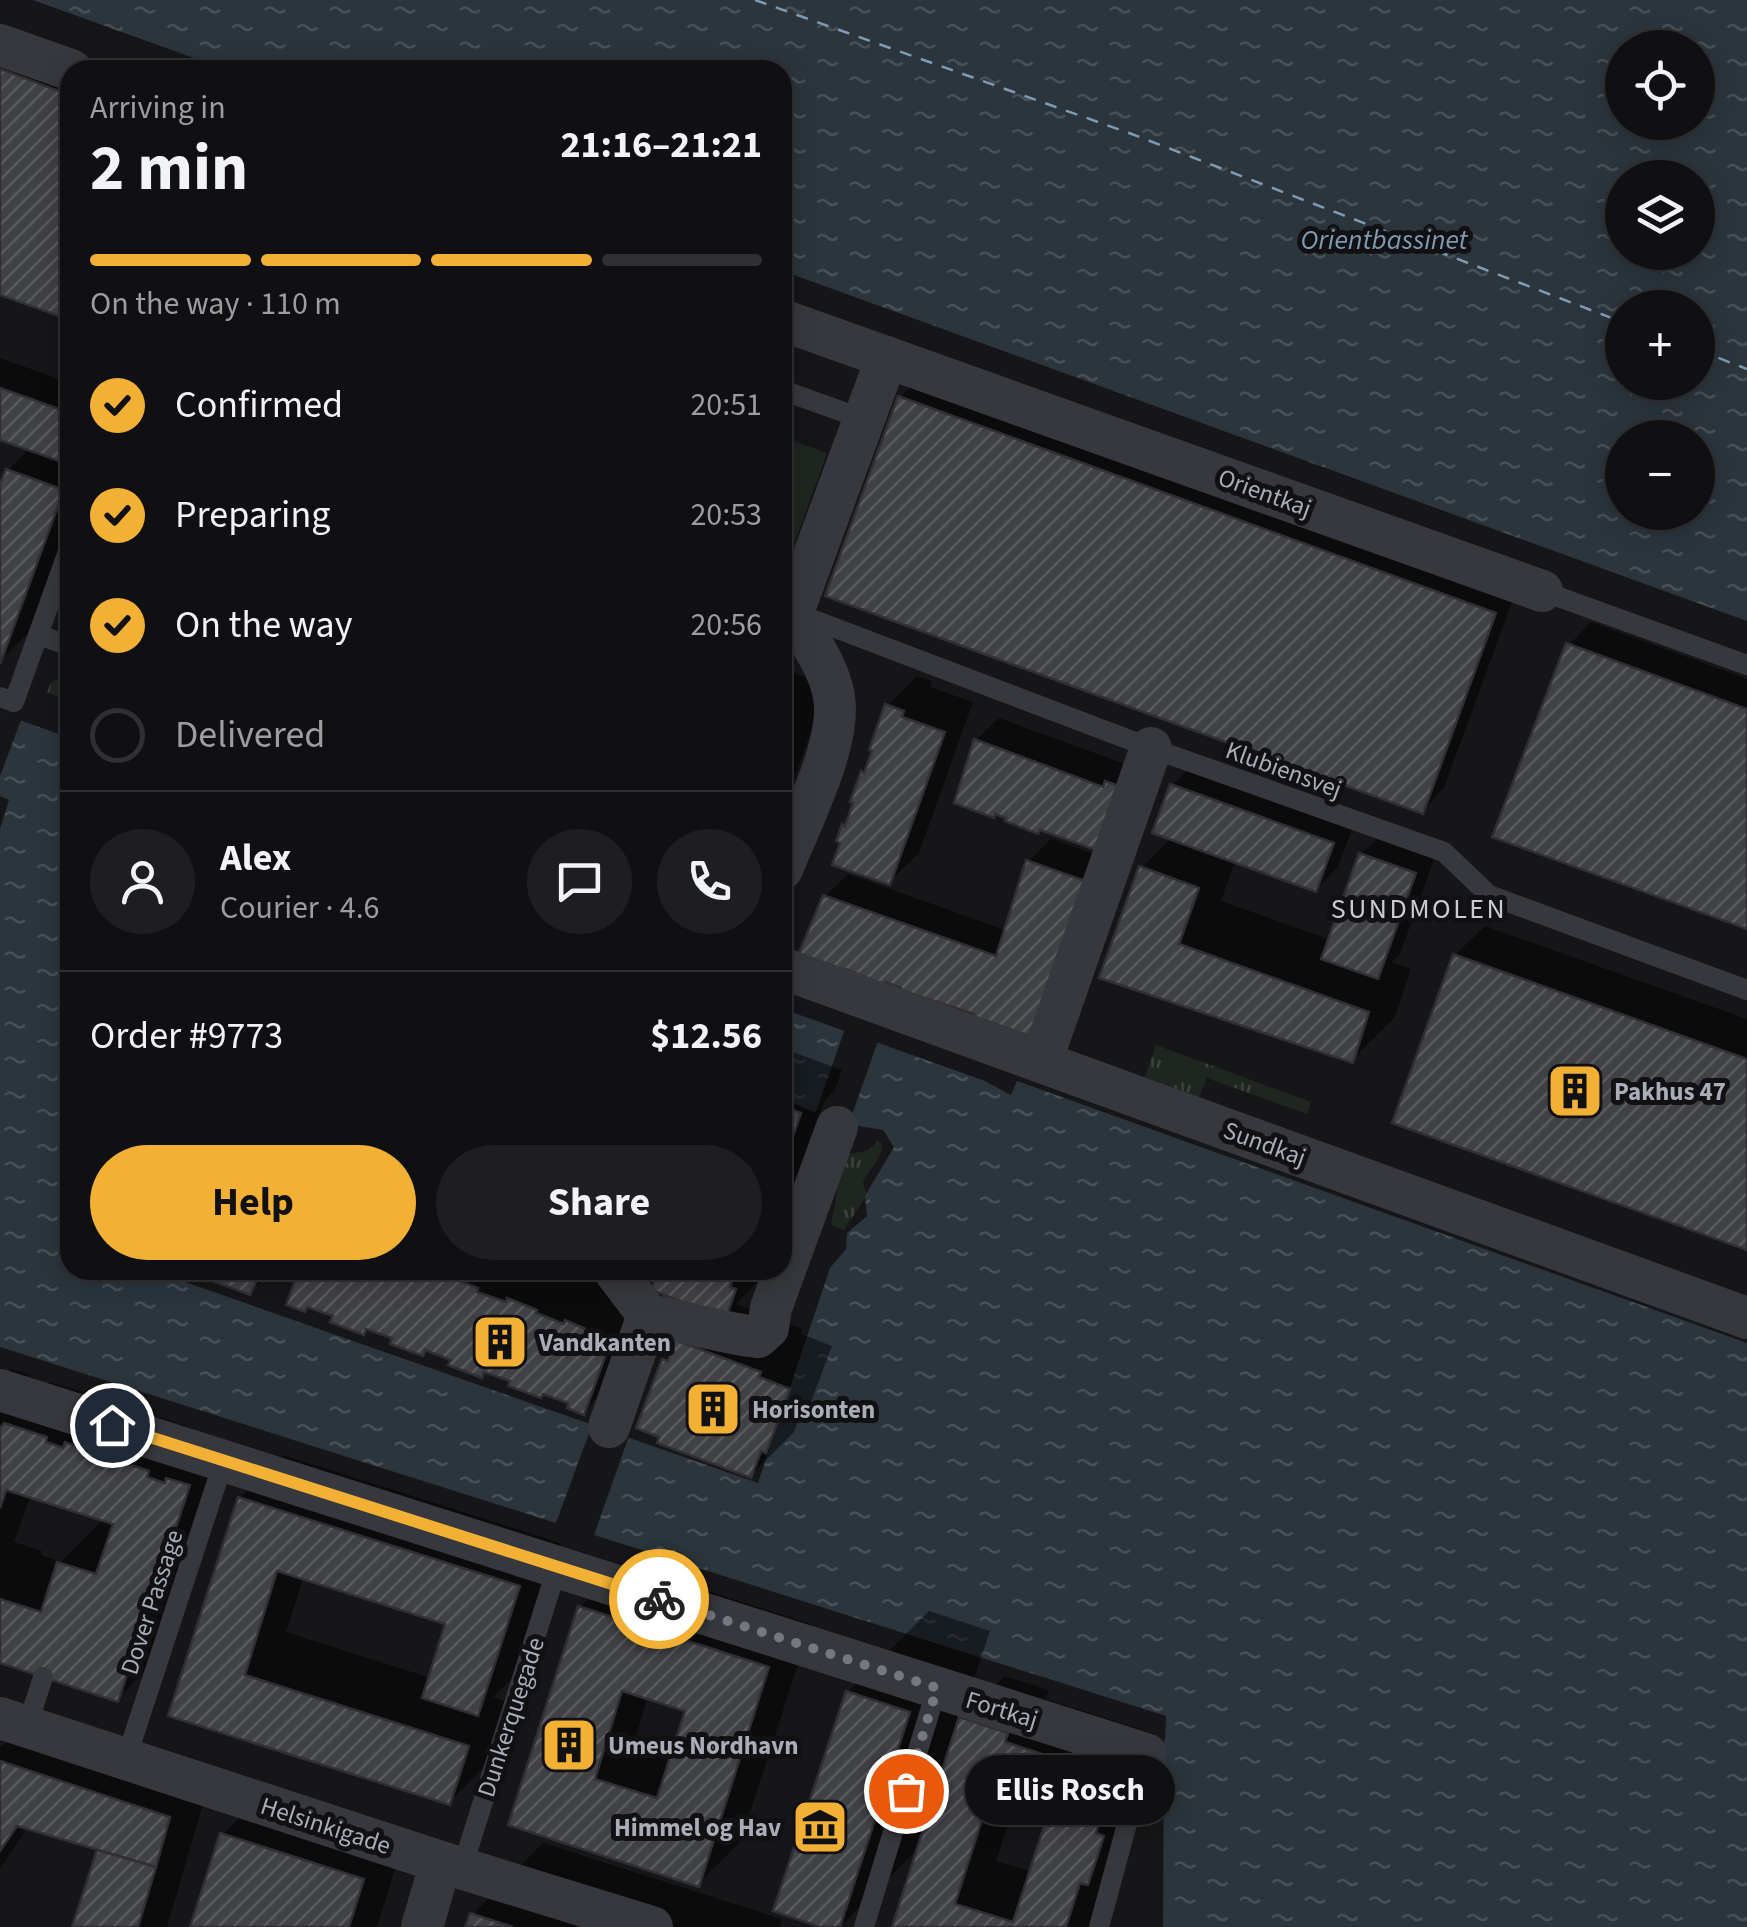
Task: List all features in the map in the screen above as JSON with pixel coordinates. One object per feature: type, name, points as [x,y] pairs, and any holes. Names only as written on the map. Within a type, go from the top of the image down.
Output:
[{"type":"street","points":[[0,45],[60,66]]},
{"type":"street","name":"Orientkaj","points":[[792,323],[1542,591]]},
{"type":"street","points":[[792,843],[836,730],[834,696],[825,666],[792,612],[886,356]]},
{"type":"street","points":[[1040,1062],[1152,748]]},
{"type":"street","name":"Sundkaj","points":[[792,972],[1747,1318]]},
{"type":"street","points":[[792,1251],[837,1128]]},
{"type":"street","points":[[622,1280],[648,1315],[689,1322],[724,1334],[758,1336],[768,1328],[781,1280]]},
{"type":"street","points":[[609,1427],[648,1315]]},
{"type":"street","name":"Fortkaj","points":[[0,1390],[1146,1754]]},
{"type":"street","name":"Helsinkigade","points":[[13,1722],[652,1927]]},
{"type":"street","points":[[422,1927],[451,1865]]},
{"type":"lane","points":[[792,394],[863,419]]},
{"type":"lane","points":[[0,697],[14,702],[60,575]]},
{"type":"lane","name":"Orientkaj","points":[[1542,591],[1747,665]]},
{"type":"lane","name":"Klubiensvej","points":[[792,612],[1152,748],[1444,852],[1489,895],[1747,990]]},
{"type":"lane","points":[[39,635],[60,642]]},
{"type":"lane","name":"Dover Passage","points":[[126,1759],[224,1460]]},
{"type":"lane","name":"Dunkerquegade","points":[[451,1865],[558,1565]]},
{"type":"lane","points":[[13,1722],[43,1678]]},
{"type":"lane","points":[[864,1927],[937,1688]]},
{"type":"lane","points":[[1099,1927],[1146,1754]]},
{"type":"green space","points":[[792,441],[827,453],[792,550]]},
{"type":"green space","points":[[60,678],[60,697],[47,693],[51,682]]},
{"type":"green space","points":[[1156,1045],[1311,1102],[1307,1114],[1207,1078],[1199,1097],[1145,1077]]},
{"type":"green space","points":[[878,1141],[882,1145],[879,1156],[863,1183],[867,1195],[844,1230],[831,1225],[838,1188],[825,1177],[842,1155],[867,1151]]},
{"type":"water","name":"Orientbassinet","points":[[33,0],[1747,0],[1747,621],[792,274],[792,60],[199,60]]},
{"type":"water","points":[[0,713],[60,734],[60,1280],[179,1280],[758,1483],[830,1268],[846,1249],[847,1233],[867,1216],[865,1196],[894,1147],[883,1130],[847,1124],[792,1103],[792,1012],[985,1081],[1011,1095],[1017,1081],[1747,1343],[1747,1927],[1163,1927],[1164,1740],[0,1367],[0,829],[9,800],[0,796]]},
{"type":"pier","points":[[0,713],[21,720],[0,776]]},
{"type":"pier","points":[[846,1026],[879,1038],[847,1129],[814,1117]]},
{"type":"pier","points":[[0,1347],[556,1523],[594,1420],[630,1433],[594,1535],[1166,1716],[1165,1740],[0,1368]]},
{"type":"building","points":[[0,69],[60,91],[60,316],[0,295]]},
{"type":"building","points":[[0,388],[60,409],[60,461],[0,440]]},
{"type":"building","points":[[898,396],[1496,613],[1423,814],[825,596]]},
{"type":"building","points":[[6,469],[60,489],[60,501],[0,664],[0,484]]},
{"type":"building","points":[[1566,643],[1747,709],[1747,929],[1492,837]]},
{"type":"building","points":[[885,704],[904,711],[902,717],[945,732],[890,885],[832,865],[840,843],[836,841],[872,751],[869,750]]},
{"type":"building","points":[[974,739],[1103,787],[1105,781],[1129,790],[1102,852],[1040,830],[1038,834],[1005,821],[1006,818],[995,814],[994,818],[954,803]]},
{"type":"building","points":[[1170,784],[1334,843],[1316,892],[1152,833]]},
{"type":"building","points":[[1359,853],[1416,873],[1378,979],[1321,959]]},
{"type":"building","points":[[1026,860],[1088,882],[1037,1039],[885,982],[884,985],[798,955],[823,895],[996,956]]},
{"type":"building","points":[[1139,866],[1199,888],[1179,944],[1369,1012],[1353,1063],[1099,978]]},
{"type":"building","name":"Pakhus 47","points":[[1453,954],[1747,1059],[1747,1250],[1392,1123]]},
{"type":"building","points":[[792,1110],[801,1113],[792,1136]]},
{"type":"building","points":[[210,1280],[257,1280],[250,1295]]},
{"type":"building","name":"Vandkanten","points":[[295,1280],[458,1280],[478,1288],[477,1292],[506,1302],[507,1298],[537,1310],[536,1313],[564,1324],[565,1320],[611,1340],[584,1415],[567,1408],[568,1403],[508,1386],[510,1381],[484,1372],[482,1378],[448,1365],[451,1360],[425,1350],[423,1356],[390,1344],[392,1338],[366,1329],[364,1335],[330,1322],[333,1316],[286,1305]]},
{"type":"building","points":[[655,1280],[732,1280],[730,1287],[736,1289],[726,1318],[651,1290]]},
{"type":"building","name":"Horisonten","points":[[675,1340],[761,1372],[759,1377],[790,1389],[766,1453],[761,1451],[751,1478],[657,1443],[659,1437],[636,1428],[662,1359],[668,1361]]},
{"type":"building","points":[[4,1423],[47,1437],[46,1442],[63,1448],[65,1442],[97,1453],[95,1458],[112,1464],[113,1459],[149,1471],[147,1477],[165,1483],[166,1478],[190,1485],[118,1702],[0,1663],[0,1599],[41,1612],[57,1562],[96,1574],[113,1524],[6,1490],[0,1508],[0,1428]]},
{"type":"building","points":[[238,1497],[520,1586],[478,1716],[422,1698],[445,1624],[277,1571],[245,1675],[469,1746],[450,1805],[168,1716]]},
{"type":"building","name":"Umeus Nordhavn","points":[[578,1606],[769,1667],[699,1887],[508,1825]],"holes":[[[622,1691],[685,1711],[657,1798],[595,1779]]]},
{"type":"building","points":[[846,1691],[910,1712],[840,1927],[820,1927],[773,1911]]},
{"type":"building","points":[[959,1717],[1008,1733],[1005,1742],[1114,1777],[1096,1833],[1104,1836],[1088,1885],[1080,1883],[1066,1927],[892,1927]],"holes":[[[988,1801],[1046,1820],[1013,1922],[955,1904]]]},
{"type":"building","points":[[0,1761],[170,1817],[156,1867],[17,1826],[0,1851]]},
{"type":"building","points":[[220,1833],[364,1879],[349,1927],[190,1927]]},
{"type":"building","points":[[97,1850],[156,1867],[138,1927],[72,1927]]},
{"type":"building","points":[[470,1913],[513,1927],[465,1927]]},
{"type":"ferry route","points":[[755,0],[1129,133],[1605,315]]},
{"type":"ferry route","points":[[1715,357],[1747,369]]},
{"type":"way so far","points":[[659,1599],[937,1688],[906,1791]]},
{"type":"place","name":"Pakhus 47","points":[[1575,1091]]},
{"type":"place","name":"Vandkanten","points":[[500,1342]]},
{"type":"place","name":"Horisonten","points":[[713,1409]]},
{"type":"place","name":"Umeus Nordhavn","points":[[569,1745]]},
{"type":"place","name":"Ellis Rosch","points":[[906,1791]]},
{"type":"place","name":"Himmel og Hav","points":[[820,1827]]},
{"type":"district","name":"SUNDMOLEN","points":[[1419,908]]},
{"type":"route","points":[[112,1425],[659,1599]]}]
